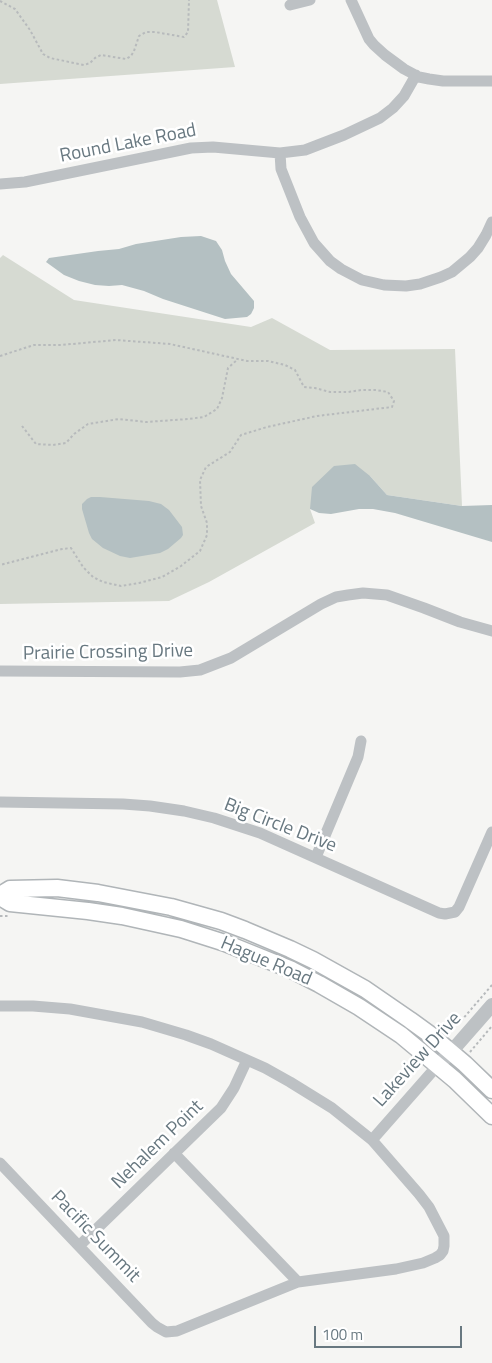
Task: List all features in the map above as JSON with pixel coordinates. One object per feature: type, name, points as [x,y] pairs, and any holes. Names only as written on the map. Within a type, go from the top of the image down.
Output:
[{"type":"main road","name":"Hague Road","points":[[492,1090],[451,1052],[410,1020],[365,989],[342,975],[290,949],[221,921],[150,902],[78,890],[57,888],[10,889],[0,896],[10,904],[88,911],[181,929],[225,943],[292,970],[341,996],[401,1035],[455,1080],[492,1116]]},
{"type":"street","points":[[290,5],[310,0]]},
{"type":"street","points":[[351,0],[374,46],[384,55],[416,75],[443,81],[492,80]]},
{"type":"street","name":"Round Lake Road","points":[[0,184],[25,182],[191,148],[213,147],[280,153],[313,148],[380,118],[404,96],[416,75]]},
{"type":"street","points":[[280,153],[281,170],[300,217],[314,243],[330,261],[362,280],[384,285],[401,286],[420,284],[441,277],[452,272],[470,257],[478,248],[492,222]]},
{"type":"street","name":"Prairie Crossing Drive","points":[[0,671],[180,672],[200,670],[231,658],[321,604],[336,597],[356,594],[387,595],[460,622],[492,631]]},
{"type":"street","points":[[316,857],[358,757],[361,742]]},
{"type":"street","name":"Big Circle Drive","points":[[0,802],[150,806],[214,818],[260,833],[439,913],[449,914],[456,912],[459,907],[492,832]]},
{"type":"street","points":[[0,1006],[70,1009],[142,1022],[186,1035],[248,1060],[290,1082],[332,1108],[372,1140],[429,1207],[444,1236],[443,1251],[435,1258],[410,1266],[298,1282],[174,1154]]},
{"type":"street","name":"Lakeview Drive","points":[[372,1140],[492,1006]]},
{"type":"street","name":"Nehalem Point","points":[[80,1246],[221,1108],[234,1088],[248,1060]]},
{"type":"street","name":"Pacific Summit","points":[[0,1163],[152,1323],[166,1332],[177,1331],[298,1282]]},
{"type":"path","points":[[0,1],[15,9],[30,30],[43,54],[50,58],[84,65],[101,55],[126,59],[134,51],[139,36],[146,32],[184,38],[188,32],[190,0]]},
{"type":"path","points":[[0,356],[34,345],[61,345],[116,340],[170,344],[247,361],[268,361],[285,365],[295,370],[304,387],[330,392],[376,390],[388,392],[394,401],[392,406],[317,416],[241,434],[230,452],[206,467],[200,480],[201,500],[207,523],[207,535],[200,551],[181,566],[162,577],[121,586],[103,582],[93,577],[83,568],[72,548],[0,565]]},
{"type":"path","points":[[22,426],[36,444],[53,445],[66,443],[74,434],[88,424],[119,419],[146,422],[204,417],[217,408],[222,398],[228,368],[238,359]]},
{"type":"path","points":[[0,916],[9,916]]},
{"type":"path","points":[[442,1031],[449,1031],[455,1028],[492,985]]},
{"type":"shaded area","points":[[0,0],[217,0],[235,67],[0,84]]},
{"type":"shaded area","points":[[201,236],[216,241],[222,250],[231,274],[254,301],[254,308],[247,317],[225,319],[122,285],[95,285],[79,281],[64,275],[46,262],[49,258],[119,249],[136,244],[181,237]]},
{"type":"shaded area","points":[[3,255],[74,300],[251,327],[272,318],[330,350],[455,349],[462,506],[387,495],[370,476],[310,509],[315,523],[209,582],[169,601],[0,604],[0,258]]},
{"type":"shaded area","points":[[355,464],[370,476],[387,495],[462,506],[492,505],[492,542],[395,513],[373,509],[359,509],[331,514],[319,513],[310,509],[312,487],[334,466]]},
{"type":"shaded area","points":[[91,497],[149,501],[161,504],[169,510],[182,527],[183,535],[168,549],[160,553],[130,558],[120,556],[103,548],[92,539],[89,533],[82,504]]}]
